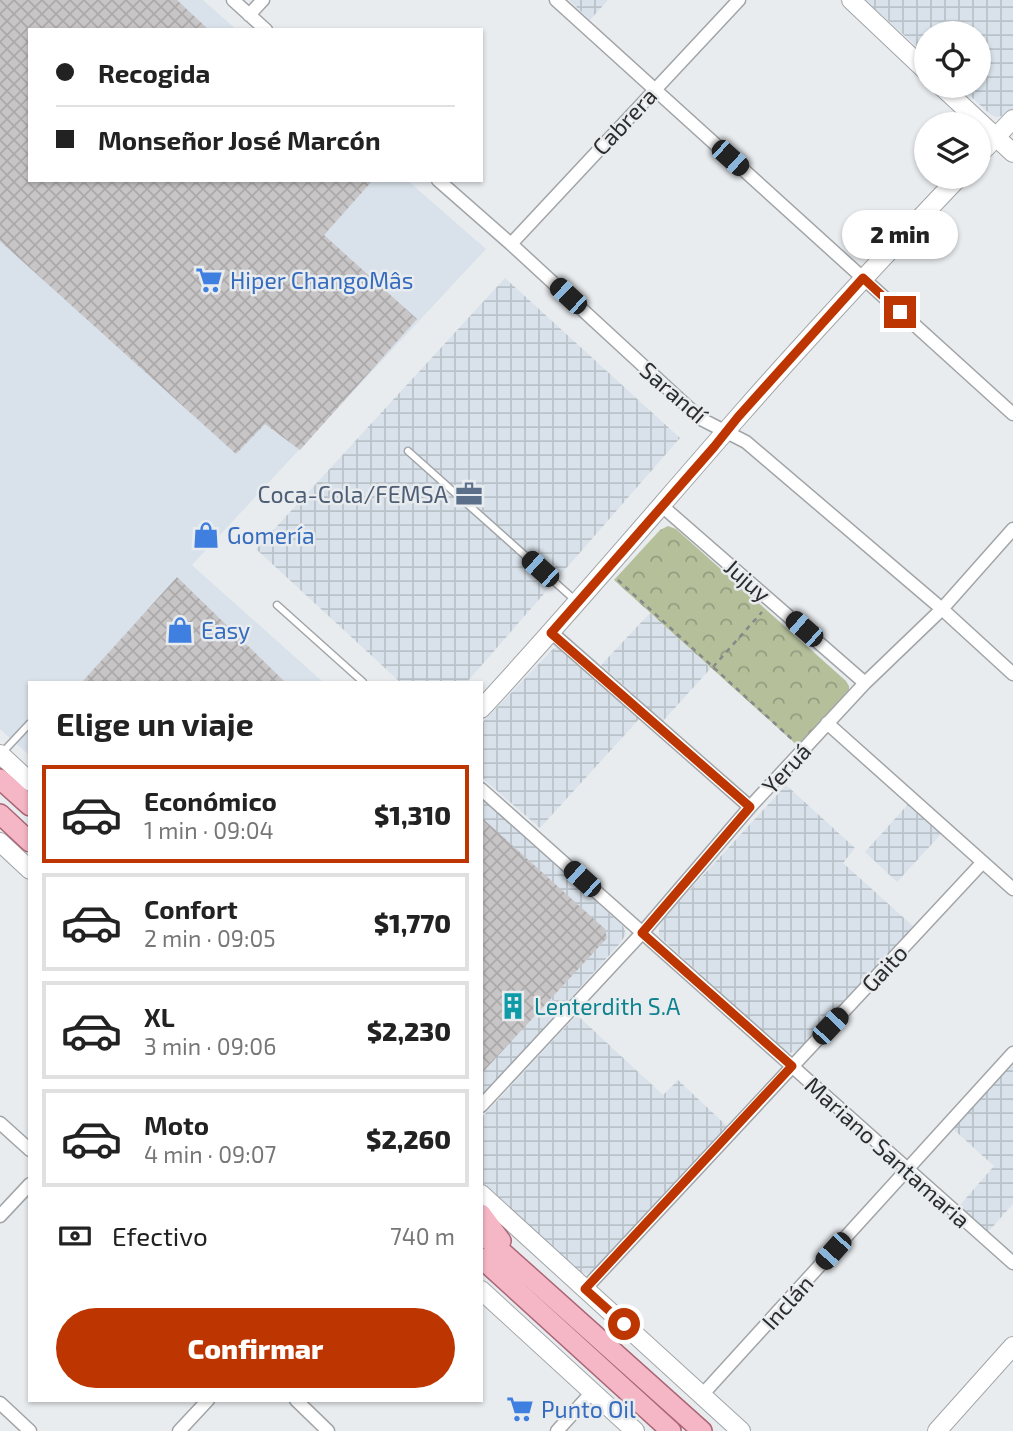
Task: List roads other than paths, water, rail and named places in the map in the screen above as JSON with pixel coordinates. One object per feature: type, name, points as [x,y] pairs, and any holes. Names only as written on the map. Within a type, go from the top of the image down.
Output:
[{"type":"main road","points":[[0,777],[28,795]]},
{"type":"main road","points":[[0,777],[28,804]]},
{"type":"main road","points":[[0,814],[28,840]]},
{"type":"main road","points":[[483,1217],[524,1272]]},
{"type":"main road","points":[[483,1235],[702,1431]]},
{"type":"main road","points":[[483,1260],[671,1431]]},
{"type":"main road","points":[[483,1264],[500,1275]]},
{"type":"street","points":[[233,0],[265,28]]},
{"type":"street","points":[[249,15],[263,0]]},
{"type":"street","points":[[556,0],[1013,414]]},
{"type":"street","name":"Cabrera","points":[[511,244],[739,0]]},
{"type":"street","points":[[850,0],[914,60]]},
{"type":"street","points":[[954,98],[1013,153]]},
{"type":"street","points":[[991,142],[1013,119]]},
{"type":"street","name":"Sarandí","points":[[440,182],[701,419],[747,442],[942,609],[1013,674]]},
{"type":"street","points":[[483,707],[578,603],[738,417],[948,189]]},
{"type":"street","name":"Jujuy","points":[[662,506],[865,683]]},
{"type":"street","name":"Yeruá","points":[[483,1104],[642,933],[750,807],[827,723],[942,609],[1013,529]]},
{"type":"street","points":[[551,633],[750,807]]},
{"type":"street","points":[[827,723],[1013,889]]},
{"type":"street","points":[[0,754],[28,780]]},
{"type":"street","name":"Mariano Santamaria","points":[[483,791],[1013,1263]]},
{"type":"street","points":[[0,842],[28,868]]},
{"type":"street","name":"Gaito","points":[[585,1289],[982,863]]},
{"type":"street","name":"Inclán","points":[[702,1395],[1013,1053]]},
{"type":"street","points":[[0,1123],[28,1148]]},
{"type":"street","points":[[0,1216],[28,1186]]},
{"type":"street","points":[[483,1196],[741,1431]]},
{"type":"street","points":[[483,1292],[635,1431]]},
{"type":"street","points":[[937,1431],[1013,1346]]},
{"type":"street","points":[[557,1431],[592,1392]]},
{"type":"street","points":[[179,1431],[206,1402]]},
{"type":"street","points":[[298,1402],[328,1431]]},
{"type":"street","points":[[0,1403],[30,1431]]},
{"type":"lane","points":[[408,451],[578,603]]},
{"type":"lane","points":[[277,605],[362,681]]},
{"type":"lane","points":[[0,754],[28,725]]},
{"type":"place","name":"Hiper ChangoMâs","points":[[209,280]]},
{"type":"place","name":"Coca-Cola/FEMSA","points":[[469,494]]},
{"type":"place","name":"Gomería","points":[[206,535]]},
{"type":"place","name":"Easy","points":[[180,630]]},
{"type":"place","name":"Lenterdith S.A","points":[[513,1006]]},
{"type":"place","name":"Punto Oil","points":[[520,1409]]}]
